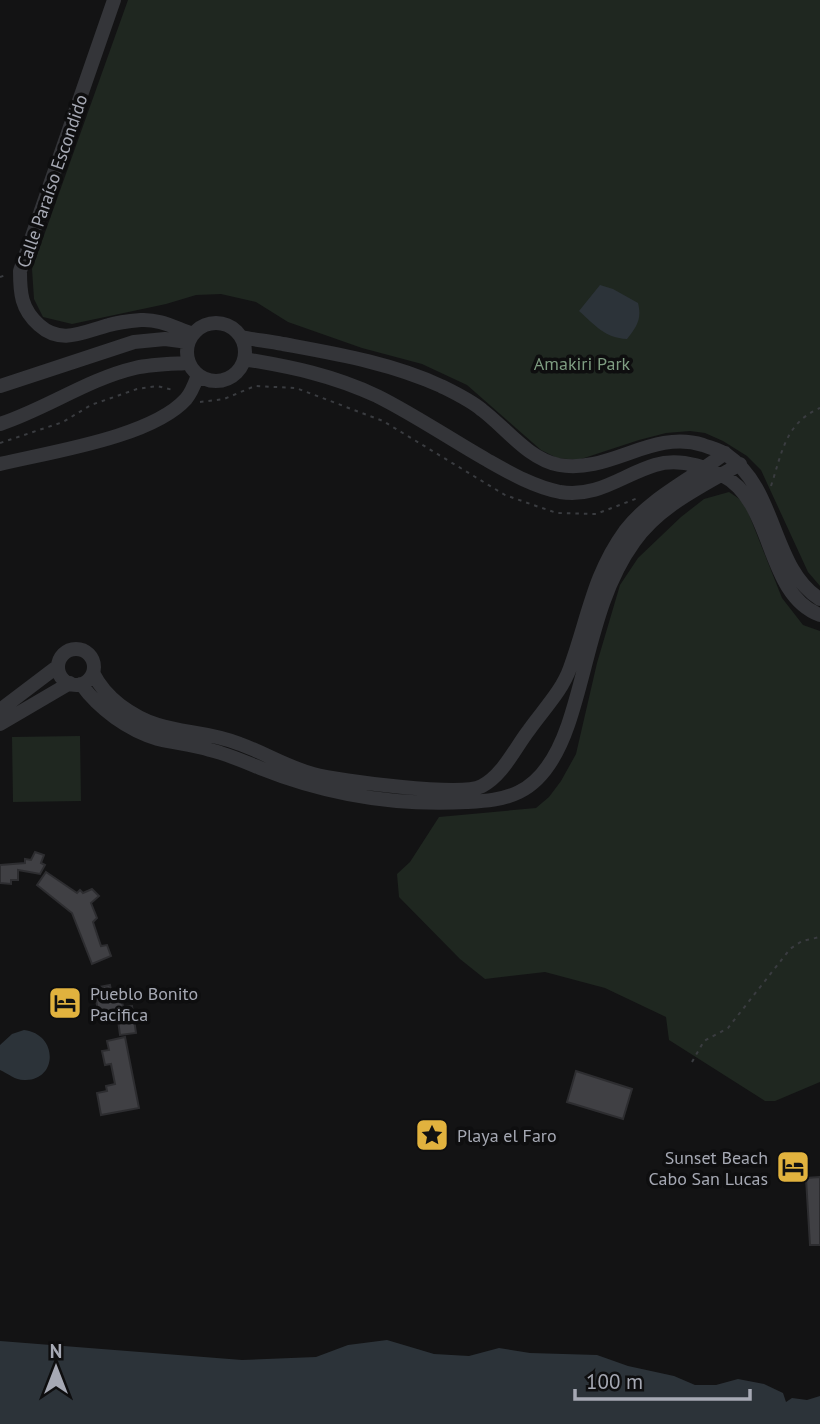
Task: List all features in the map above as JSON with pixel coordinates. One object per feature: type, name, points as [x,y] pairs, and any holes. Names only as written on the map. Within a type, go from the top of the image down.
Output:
[{"type":"street","name":"Calle Paraíso Escondido","points":[[114,0],[20,271],[22,303],[36,322],[48,332],[62,337],[109,325],[145,320],[157,321],[190,338]]},
{"type":"street","points":[[0,386],[134,342],[190,338],[200,327],[218,322],[235,330],[244,344],[244,359],[233,375],[225,379],[216,381],[193,369],[137,368],[113,374],[0,424]]},
{"type":"street","points":[[241,337],[375,362],[410,372],[474,404],[520,444],[554,464],[590,465],[665,442],[694,442],[725,453],[740,464],[765,503],[798,578],[820,600]]},
{"type":"street","points":[[0,464],[120,435],[148,423],[186,399],[193,369],[190,338]]},
{"type":"street","points":[[244,359],[293,366],[347,384],[388,403],[511,474],[548,489],[571,493],[597,490],[664,463],[685,463],[722,475],[736,484],[750,499],[785,580],[806,607],[820,615]]},
{"type":"street","points":[[93,673],[108,695],[144,720],[168,729],[230,740],[315,775],[418,788],[462,791],[481,787],[504,766],[561,687],[570,670],[599,574],[626,529],[661,497],[725,453]]},
{"type":"street","points":[[58,666],[61,677],[75,684],[101,706],[142,733],[221,753],[304,784],[365,797],[424,803],[488,801],[510,796],[538,779],[561,743],[605,596],[629,548],[650,522],[697,488],[740,464]]},
{"type":"street","points":[[82,649],[92,656],[95,667],[91,678],[1,717],[58,666],[66,652],[82,649]]},
{"type":"path","points":[[0,443],[63,422],[91,405],[137,389],[157,386],[172,390],[186,399],[206,403],[225,400],[255,386],[296,388],[383,421],[505,495],[557,513],[596,514],[646,496],[661,497]]},
{"type":"path","points":[[765,503],[789,433],[799,420],[820,408]]},
{"type":"path","points":[[692,1062],[704,1041],[728,1028],[790,949],[802,941],[820,937]]},
{"type":"green space","name":"Amakiri Park","points":[[128,0],[820,0],[820,586],[808,572],[761,470],[747,456],[705,433],[666,433],[578,460],[557,458],[541,450],[467,385],[422,364],[362,348],[288,322],[256,302],[221,294],[196,295],[72,324],[43,317],[34,299],[32,269]]},
{"type":"green space","points":[[729,492],[744,502],[782,598],[803,625],[820,631],[820,1082],[775,1101],[765,1101],[669,1040],[666,1017],[605,988],[545,972],[485,979],[460,959],[399,897],[397,874],[410,862],[439,817],[536,808],[549,797],[576,754],[597,663],[620,585],[638,558],[681,517],[704,499]]},
{"type":"green space","points":[[80,736],[81,801],[13,802],[12,737]]},
{"type":"shaded area","points":[[600,285],[638,303],[638,322],[627,339],[606,333],[579,311]]},
{"type":"shaded area","points":[[24,1030],[43,1039],[50,1056],[44,1072],[36,1078],[22,1080],[0,1070],[0,1045],[12,1034]]},
{"type":"shaded area","points":[[387,1340],[434,1354],[469,1356],[499,1348],[530,1353],[597,1355],[628,1366],[674,1376],[695,1385],[716,1385],[738,1379],[764,1384],[783,1393],[786,1402],[792,1398],[807,1400],[820,1396],[820,1424],[0,1424],[0,1341],[242,1360],[316,1357],[348,1345]]},
{"type":"building","points":[[35,852],[44,855],[41,863],[45,865],[40,874],[18,870],[18,880],[11,880],[11,884],[0,883],[0,865],[25,863],[25,859],[31,860]]},
{"type":"building","points":[[46,872],[77,893],[80,890],[83,893],[92,889],[99,896],[91,903],[97,918],[93,922],[101,946],[107,945],[111,956],[92,964],[72,913],[37,885]]},
{"type":"building","points":[[110,985],[111,990],[120,989],[123,1007],[132,1006],[136,1033],[120,1035],[118,1020],[105,1021],[103,1010],[98,1011],[94,988]]},
{"type":"building","points":[[125,1037],[139,1108],[101,1115],[97,1093],[107,1091],[106,1086],[115,1084],[111,1064],[105,1065],[102,1051],[109,1050],[107,1041]]},
{"type":"building","points":[[576,1071],[632,1089],[623,1119],[567,1102]]},
{"type":"building","points":[[791,1153],[798,1167],[788,1172],[781,1158]]},
{"type":"building","points":[[820,1177],[820,1245],[810,1245],[806,1178]]},
{"type":"place","name":"Pueblo Bonito Pacifica","points":[[65,1003]]},
{"type":"place","name":"Playa el Faro","points":[[432,1135]]},
{"type":"place","name":"Sunset Beach Cabo San Lucas","points":[[793,1167]]}]
